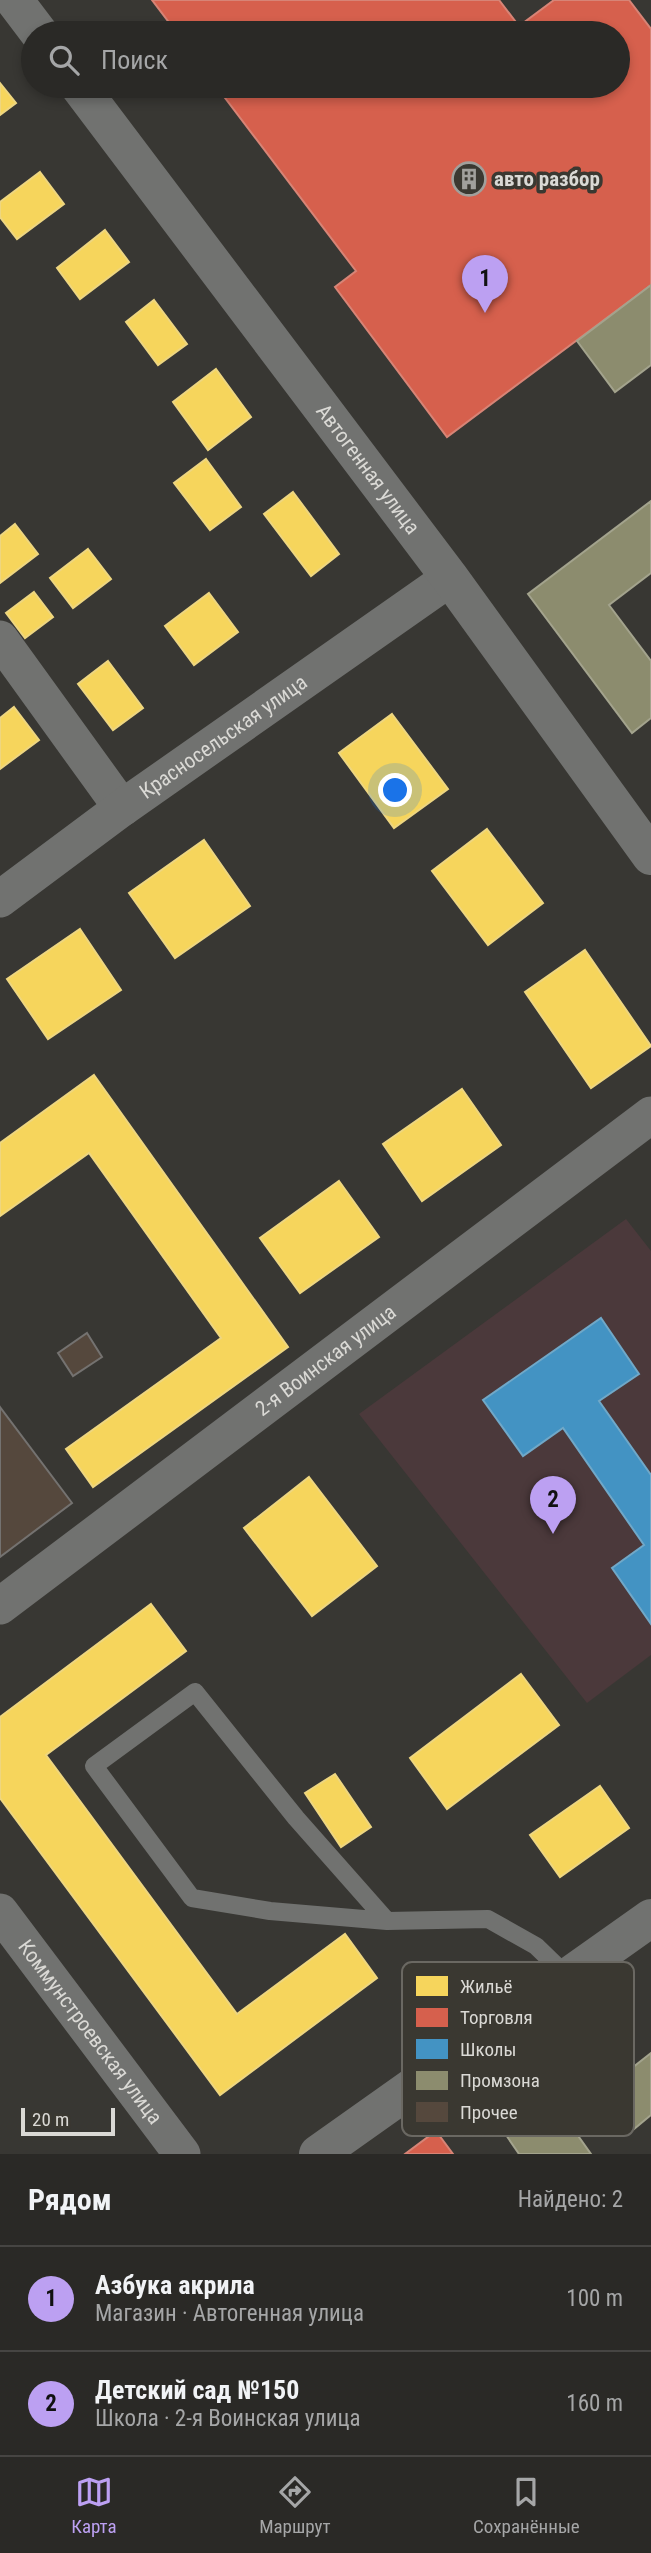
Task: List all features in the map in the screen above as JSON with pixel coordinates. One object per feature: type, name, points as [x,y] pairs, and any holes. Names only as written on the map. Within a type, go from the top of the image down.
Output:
[{"type":"street","points":[[14,0],[30,21]]},
{"type":"street","name":"Автогенная улица","points":[[88,98],[450,578],[651,856]]},
{"type":"street","name":"Красносельская улица","points":[[0,899],[122,808],[450,578]]},
{"type":"street","points":[[0,639],[122,808]]},
{"type":"street","name":"2-я Воинская улица","points":[[0,1606],[651,1115]]},
{"type":"street","name":"Коммунстроевская улица","points":[[0,1912],[182,2154]]},
{"type":"street","points":[[589,1962],[651,1918]]},
{"type":"street","points":[[318,2154],[402,2095]]},
{"type":"lane","points":[[387,1921],[296,1818],[195,1692],[94,1766],[192,1898],[270,1911],[387,1921],[488,1919],[536,1946],[553,1962]]},
{"type":"shaded area","points":[[626,1219],[651,1251],[651,1655],[587,1703],[359,1414]]},
{"type":"building: Жильё","points":[[0,83],[16,103],[0,115]]},
{"type":"building: Жильё","points":[[40,172],[64,204],[17,239],[0,217],[0,202]]},
{"type":"building: Жильё","points":[[105,230],[129,262],[80,299],[57,268]]},
{"type":"building: Жильё","points":[[154,300],[187,344],[158,365],[126,322]]},
{"type":"building: Жильё","points":[[216,369],[251,417],[208,450],[173,402]]},
{"type":"building: Жильё","points":[[206,459],[241,507],[210,530],[174,483]]},
{"type":"building: Жильё","points":[[293,492],[339,554],[311,576],[264,514]]},
{"type":"building: Жильё","points":[[15,524],[38,554],[0,583],[0,536]]},
{"type":"building: Жильё","points":[[88,549],[111,579],[73,608],[50,578]]},
{"type":"building: Жильё","points":[[34,592],[53,617],[25,638],[6,613]]},
{"type":"building: Жильё","points":[[209,593],[238,632],[194,665],[165,626]]},
{"type":"building: Жильё","points":[[108,661],[143,708],[113,730],[78,684]]},
{"type":"building: Жильё","points":[[14,707],[39,740],[0,769],[0,718]]},
{"type":"building: Жильё","points":[[392,714],[448,789],[394,828],[339,753]]},
{"type":"building: Жильё","points":[[487,829],[543,903],[488,945],[432,871]]},
{"type":"building: Жильё","points":[[204,840],[250,906],[175,958],[129,893]]},
{"type":"building: Жильё","points":[[80,929],[121,990],[48,1039],[7,979]]},
{"type":"building: Жильё","points":[[585,950],[651,1046],[591,1088],[525,992]]},
{"type":"building: Жильё","points":[[94,1075],[288,1347],[93,1487],[66,1449],[221,1338],[89,1153],[0,1216],[0,1143]]},
{"type":"building: Жильё","points":[[462,1089],[501,1145],[422,1201],[383,1144]]},
{"type":"building: Жильё","points":[[339,1181],[379,1237],[300,1293],[260,1238]]},
{"type":"building: Жильё","points":[[309,1477],[377,1566],[312,1616],[244,1528]]},
{"type":"building: Жильё","points":[[151,1604],[186,1651],[46,1755],[237,2014],[345,1934],[377,1978],[220,2095],[0,1798],[0,1717]]},
{"type":"building: Жильё","points":[[521,1674],[559,1725],[447,1809],[410,1758]]},
{"type":"building: Жильё","points":[[335,1774],[371,1827],[341,1847],[305,1793]]},
{"type":"building: Жильё","points":[[600,1786],[629,1828],[560,1877],[530,1835]]},
{"type":"building: Торговля","name":"авто разбор","points":[[152,0],[499,0],[515,21],[168,21]]},
{"type":"building: Торговля","name":"авто разбор","points":[[554,0],[629,0],[651,29],[651,285],[447,437],[335,287],[356,271],[225,98],[630,98],[630,21],[526,21]]},
{"type":"building: Торговля","points":[[429,2136],[440,2136],[453,2154],[405,2154]]},
{"type":"building: Школы","points":[[601,1318],[639,1374],[599,1401],[651,1475],[651,1624],[612,1568],[644,1545],[563,1428],[523,1456],[483,1400]]},
{"type":"building: Промзона","points":[[651,285],[651,365],[615,392],[577,341]]},
{"type":"building: Промзона","points":[[651,501],[651,573],[609,605],[651,661],[651,718],[632,733],[528,594]]},
{"type":"building: Промзона","points":[[651,2053],[651,2115],[634,2129],[634,2066]]},
{"type":"building: Промзона","points":[[507,2136],[578,2136],[591,2154],[519,2154]]},
{"type":"building: Прочее","points":[[87,1333],[102,1357],[73,1376],[58,1353]]},
{"type":"building: Прочее","points":[[0,1407],[72,1503],[0,1557]]},
{"type":"place","name":"авто разбор","points":[[469,179]]},
{"type":"place","name":"Азбука акрила","points":[[485,313]]},
{"type":"place","name":"Детский сад №150","points":[[553,1534]]}]
